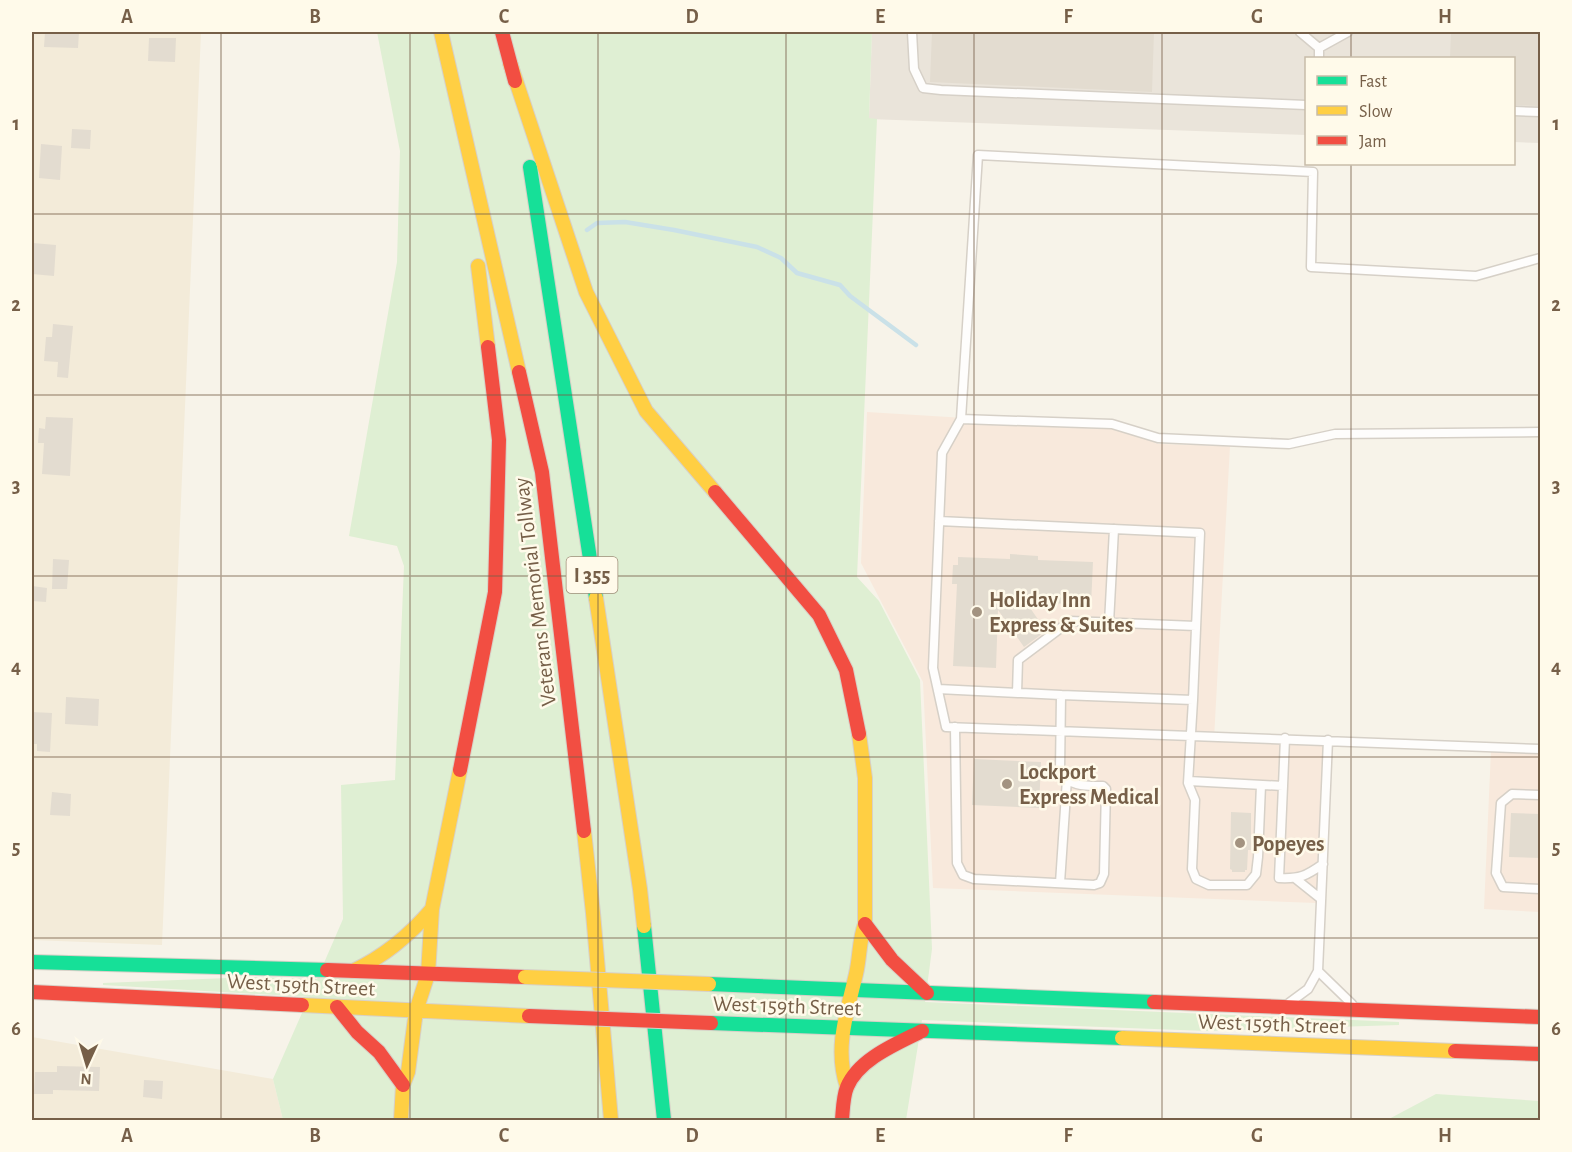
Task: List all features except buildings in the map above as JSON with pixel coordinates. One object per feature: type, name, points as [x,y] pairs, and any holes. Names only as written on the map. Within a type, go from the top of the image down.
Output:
[{"type":"main road","name":"Veterans Memorial Tollway","points":[[441,32],[542,472],[593,913],[611,1120]]},
{"type":"main road","name":"I 355","points":[[502,32],[519,96],[640,889],[664,1120]]},
{"type":"main road","points":[[510,63],[586,292],[646,411],[819,615],[846,670],[865,778],[865,924],[859,939],[856,971],[841,1028],[842,1075],[847,1087]]},
{"type":"main road","points":[[401,1120],[403,1085],[408,1072],[416,1011],[428,974],[432,909],[495,592],[499,440],[459,105]]},
{"type":"main road","points":[[353,971],[388,953],[411,934],[432,909]]},
{"type":"main road","points":[[865,924],[892,960],[927,993]]},
{"type":"main road","name":"West 159th Street","points":[[32,963],[525,977],[1540,1017]]},
{"type":"main road","name":"West 159th Street","points":[[32,992],[529,1016],[1540,1054]]},
{"type":"main road","points":[[338,1007],[357,1032],[380,1052],[403,1085]]},
{"type":"main road","points":[[842,1120],[847,1087],[860,1071],[883,1051],[922,1031]]},
{"type":"lane","points":[[912,32],[914,69],[922,88],[964,92],[1305,105]]},
{"type":"lane","points":[[1300,32],[1319,48],[1319,57]]},
{"type":"lane","points":[[1319,48],[1348,32]]},
{"type":"lane","points":[[1515,111],[1540,112]]},
{"type":"lane","points":[[1540,258],[1476,276],[1311,267],[1312,171],[978,156],[961,419],[942,453],[933,668],[946,727],[1540,749]]},
{"type":"lane","points":[[961,419],[1112,424],[1158,438],[1289,444],[1335,434],[1540,432]]},
{"type":"lane","points":[[939,521],[1200,533],[1189,781],[1194,800],[1192,869],[1196,879],[1209,885],[1247,885],[1256,874],[1261,785]]},
{"type":"lane","points":[[1109,623],[1114,529]]},
{"type":"lane","points":[[1017,693],[1018,660],[1070,621],[1196,626]]},
{"type":"lane","points":[[938,689],[1192,700]]},
{"type":"lane","points":[[954,727],[957,863],[963,875],[974,879],[1094,885],[1100,883],[1104,874],[1106,789],[1102,786],[1075,784],[1067,779],[1060,770],[1061,694]]},
{"type":"lane","points":[[1285,738],[1280,878],[1296,879],[1309,874],[1323,864]]},
{"type":"lane","points":[[1284,1007],[1308,989],[1318,971],[1328,740]]},
{"type":"lane","points":[[1060,883],[1067,779]]},
{"type":"lane","points":[[1189,781],[1283,786]]},
{"type":"lane","points":[[1540,795],[1512,794],[1501,803],[1496,873],[1503,887],[1540,889]]},
{"type":"lane","points":[[1296,879],[1321,899]]},
{"type":"lane","points":[[1318,971],[1357,1009]]},
{"type":"shaded area","points":[[32,32],[201,32],[162,945],[32,940]]},
{"type":"shaded area","points":[[872,32],[1540,32],[1540,143],[1515,142],[1515,57],[1305,57],[1305,135],[869,119]]},
{"type":"shaded area","points":[[867,412],[1111,427],[1159,444],[1230,446],[1214,739],[1325,743],[1316,903],[933,888],[923,682],[861,563]]},
{"type":"shaded area","points":[[1491,750],[1540,753],[1540,912],[1484,909]]},
{"type":"shaded area","points":[[32,1037],[273,1079],[283,1120],[32,1120]]},
{"type":"green space","points":[[377,32],[872,32],[869,118],[877,119],[857,577],[879,601],[920,680],[932,949],[925,1002],[1399,1022],[1399,1025],[1207,1031],[922,1020],[906,1120],[283,1120],[273,1079],[309,997],[103,985],[103,983],[253,977],[317,979],[343,919],[341,785],[395,780],[404,566],[397,546],[349,536],[397,262],[400,151]]},
{"type":"green space","points":[[1436,1094],[1540,1101],[1540,1120],[1387,1120]]},
{"type":"waterway","points":[[587,230],[597,223],[625,222],[757,247],[781,258],[797,273],[840,285],[850,296],[916,345]]},
{"type":"traffic: fast","points":[[530,167],[596,598]]},
{"type":"traffic: fast","points":[[644,926],[664,1120]]},
{"type":"traffic: fast","points":[[32,962],[327,970]]},
{"type":"traffic: fast","points":[[709,984],[1154,1002]]},
{"type":"traffic: fast","points":[[711,1023],[1122,1038]]},
{"type":"traffic: slow","points":[[441,32],[519,372]]},
{"type":"traffic: slow","points":[[510,63],[586,292],[646,411],[715,492]]},
{"type":"traffic: slow","points":[[478,266],[488,347]]},
{"type":"traffic: slow","points":[[596,598],[644,926]]},
{"type":"traffic: slow","points":[[847,1087],[843,1073],[843,1030],[865,924],[865,778],[859,734]]},
{"type":"traffic: slow","points":[[401,1120],[403,1085],[408,1072],[416,1011],[428,974],[432,909],[460,770]]},
{"type":"traffic: slow","points":[[584,831],[611,1120]]},
{"type":"traffic: slow","points":[[353,971],[396,945],[432,909]]},
{"type":"traffic: slow","points":[[525,977],[709,984]]},
{"type":"traffic: slow","points":[[302,1005],[529,1016]]},
{"type":"traffic: slow","points":[[1122,1038],[1455,1051]]},
{"type":"traffic: jam","points":[[502,32],[515,81]]},
{"type":"traffic: jam","points":[[460,770],[495,592],[499,440],[488,347]]},
{"type":"traffic: jam","points":[[519,372],[542,472],[584,831]]},
{"type":"traffic: jam","points":[[715,492],[819,615],[846,670],[859,734]]},
{"type":"traffic: jam","points":[[865,924],[892,960],[927,993]]},
{"type":"traffic: jam","points":[[327,970],[525,977]]},
{"type":"traffic: jam","points":[[32,992],[302,1005]]},
{"type":"traffic: jam","points":[[1154,1002],[1540,1017]]},
{"type":"traffic: jam","points":[[337,1007],[357,1032],[379,1052],[403,1085]]},
{"type":"traffic: jam","points":[[529,1016],[711,1023]]},
{"type":"traffic: jam","points":[[842,1120],[847,1087],[860,1068],[879,1053],[922,1031]]},
{"type":"traffic: jam","points":[[1455,1051],[1540,1054]]},
{"type":"place","name":"Holiday Inn Express & Suites","points":[[977,612]]},
{"type":"place","name":"Lockport Express Medical","points":[[1007,784]]},
{"type":"place","name":"Popeyes","points":[[1240,843]]}]
